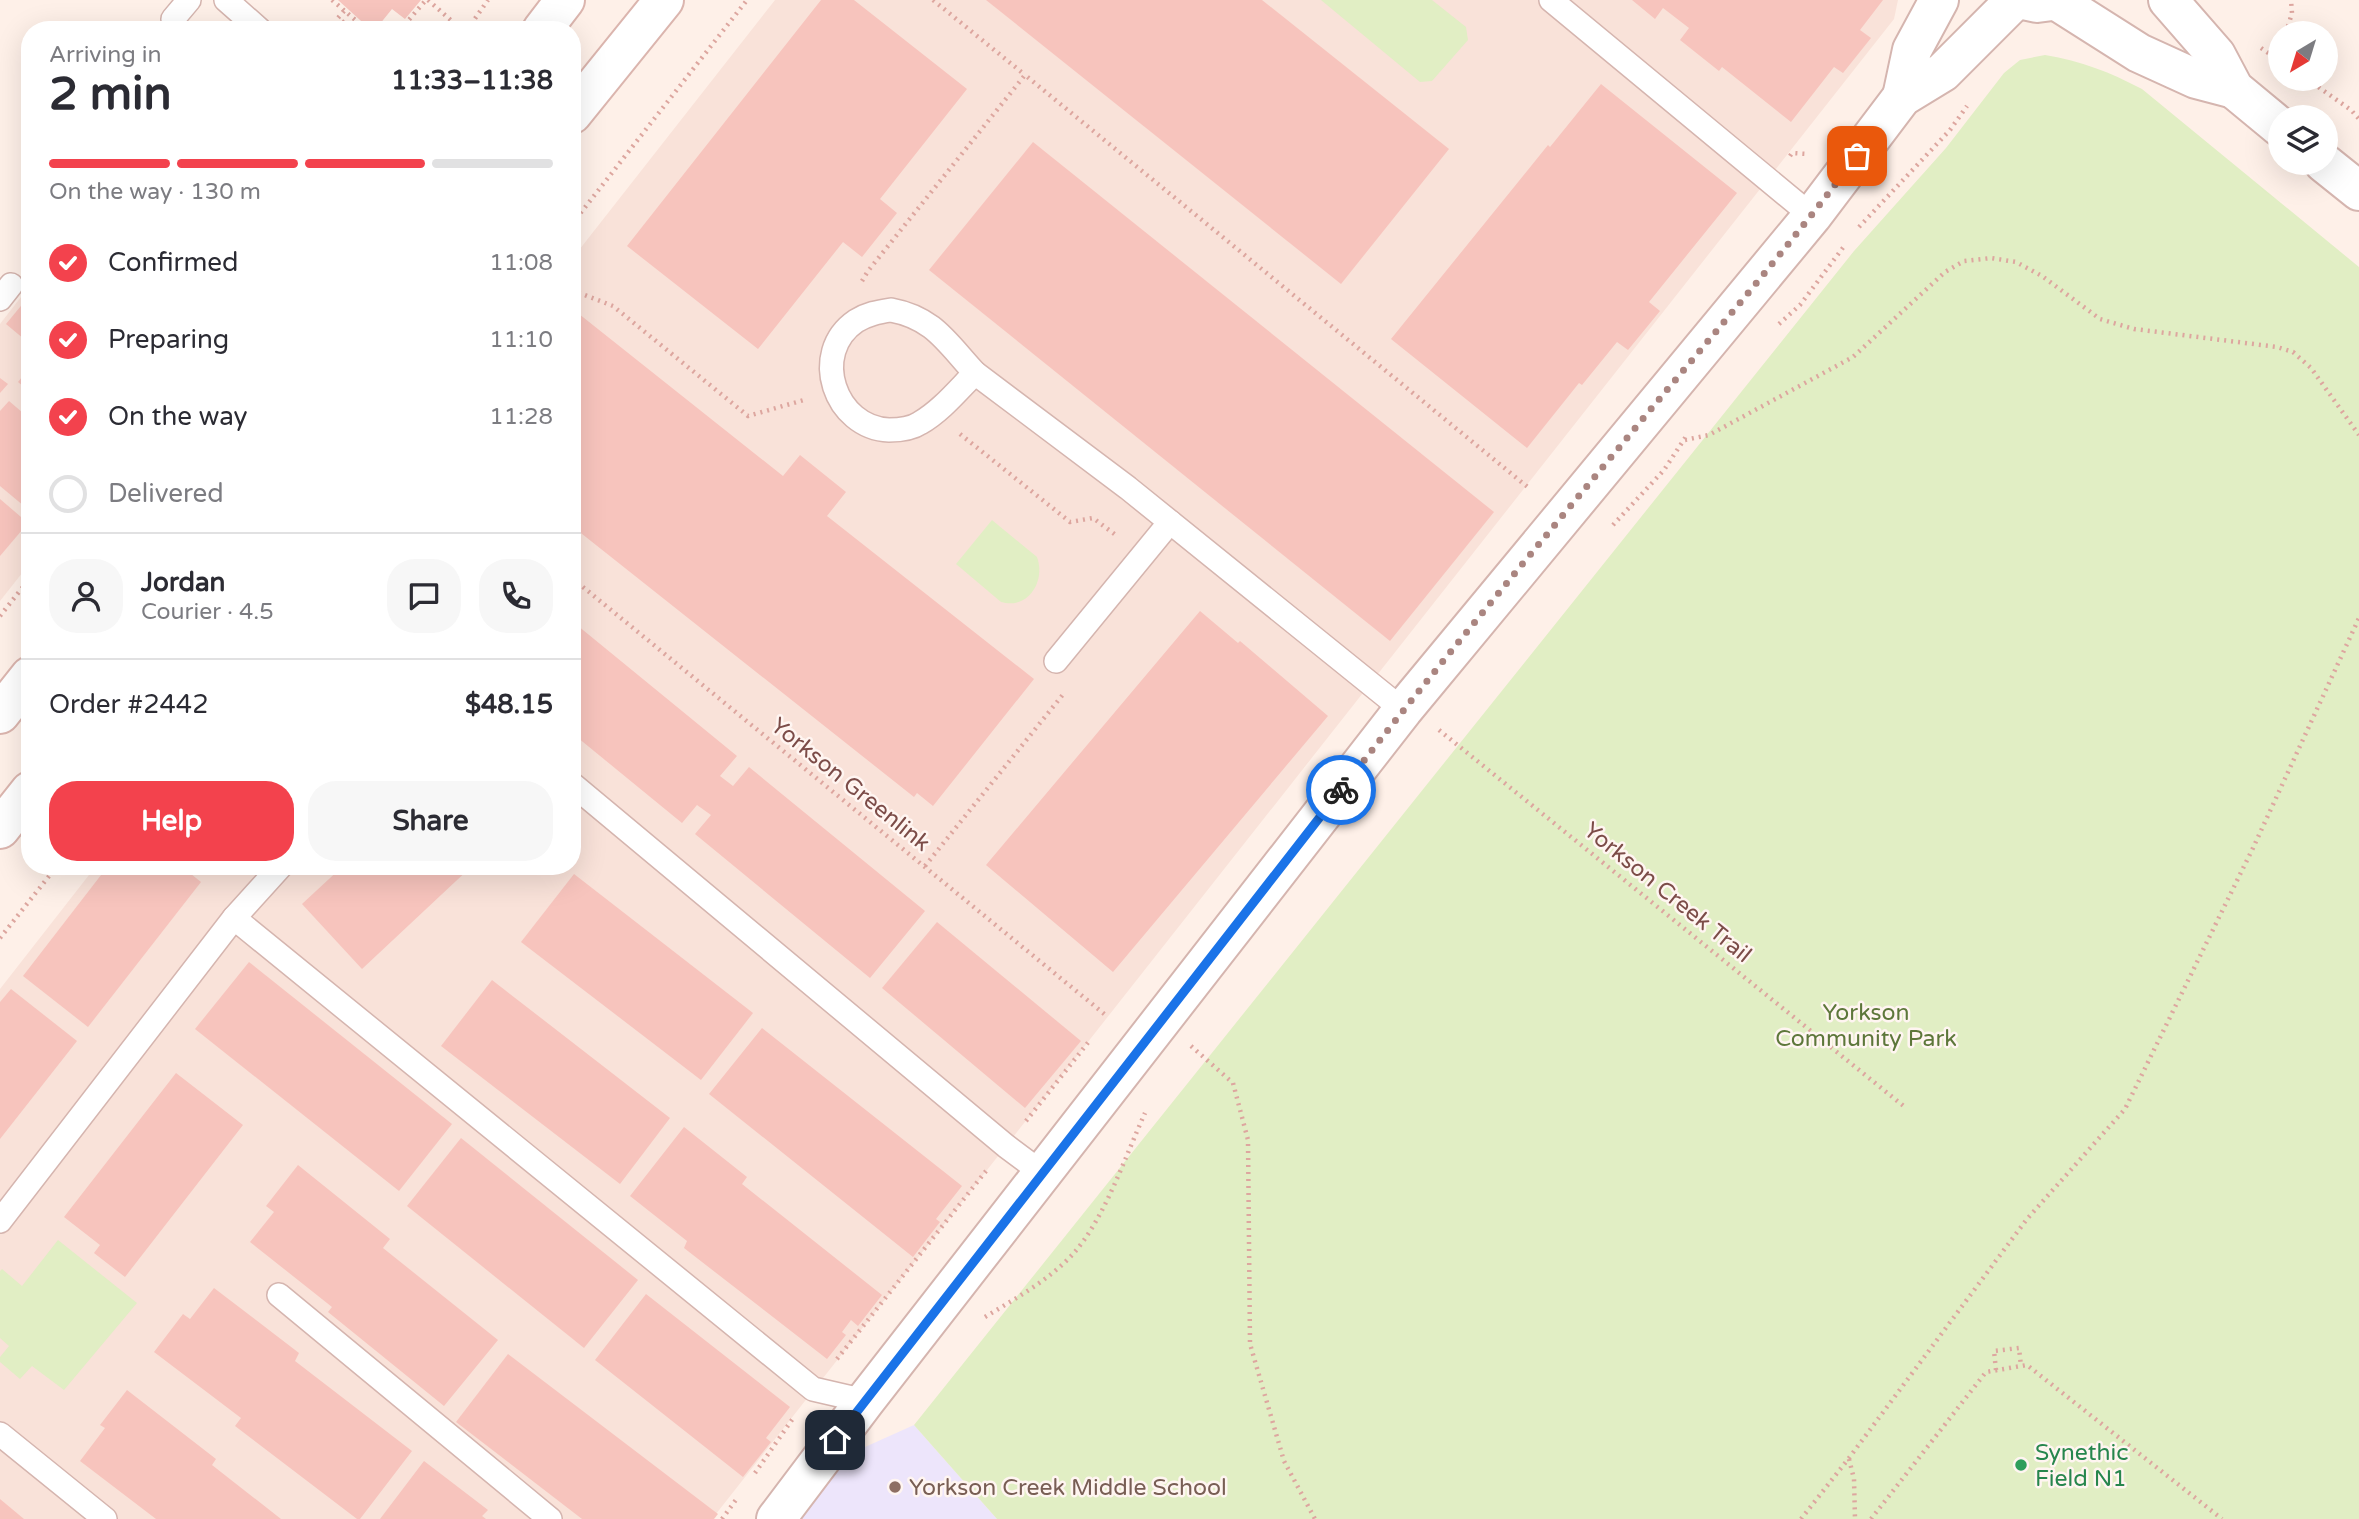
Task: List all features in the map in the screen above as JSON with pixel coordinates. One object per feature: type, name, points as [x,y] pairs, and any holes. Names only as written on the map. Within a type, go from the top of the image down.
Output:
[{"type":"street","points":[[549,21],[565,0]]},
{"type":"street","points":[[1902,97],[1912,50],[1939,0]]},
{"type":"street","points":[[776,1519],[1403,710],[1812,216],[1902,97],[1943,72],[2015,0]]},
{"type":"street","points":[[2047,0],[2138,53],[2196,79],[2234,89]]},
{"type":"street","points":[[2168,0],[2216,55],[2234,89],[2268,117]]},
{"type":"street","points":[[581,103],[662,1]]},
{"type":"street","points":[[2338,174],[2359,191]]},
{"type":"street","points":[[0,714],[21,687]]},
{"type":"street","points":[[0,829],[21,802]]},
{"type":"lane","points":[[173,19],[189,0]]},
{"type":"lane","points":[[226,0],[250,21]]},
{"type":"lane","points":[[1551,0],[1812,216]]},
{"type":"lane","points":[[975,373],[919,424],[900,430],[880,429],[860,423],[845,410],[835,393],[831,374],[833,354],[841,336],[854,322],[872,313],[891,310],[911,314],[928,323],[975,373],[1170,522],[1403,710]]},
{"type":"lane","points":[[1056,661],[1170,522]]},
{"type":"lane","points":[[581,791],[1042,1174]]},
{"type":"lane","points":[[0,1221],[234,918],[273,875]]},
{"type":"lane","points":[[234,918],[813,1389],[865,1401]]},
{"type":"lane","points":[[279,1295],[550,1519]]},
{"type":"lane","points":[[0,1434],[105,1519]]},
{"type":"path","points":[[332,0],[356,21]]},
{"type":"path","points":[[408,21],[427,0],[452,21]]},
{"type":"path","points":[[473,21],[488,0]]},
{"type":"path","points":[[581,212],[747,0]]},
{"type":"path","points":[[933,0],[1530,489]]},
{"type":"path","points":[[2290,21],[2291,0]]},
{"type":"path","points":[[342,21],[338,18],[344,11]]},
{"type":"path","points":[[857,291],[868,271],[1025,75]]},
{"type":"path","points":[[2324,91],[2359,119]]},
{"type":"path","points":[[1773,330],[1800,304],[1860,226],[1950,130],[1973,97]]},
{"type":"path","points":[[1770,181],[1792,153],[1809,155],[1818,151]]},
{"type":"path","points":[[1685,440],[1709,435],[1853,358],[1945,272],[1964,261],[1992,258],[2015,262],[2042,276],[2100,319],[2134,329],[2277,346],[2293,352],[2311,368],[2359,435]]},
{"type":"path","points":[[581,294],[613,306],[748,416],[835,393]]},
{"type":"path","points":[[805,387],[806,400],[811,409]]},
{"type":"path","points":[[953,429],[1070,522],[1093,518],[1142,555]]},
{"type":"path","points":[[1604,534],[1664,470],[1690,429]]},
{"type":"path","points":[[1522,499],[1539,479]]},
{"type":"path","name":"Yorkson Greenlink","points":[[581,586],[1108,1017],[1100,1028]]},
{"type":"path","points":[[0,616],[21,589]]},
{"type":"path","points":[[1801,1519],[2027,1219],[2125,1109],[2253,848],[2359,618]]},
{"type":"path","points":[[925,866],[1069,687]]},
{"type":"path","name":"Yorkson Creek Trail","points":[[1403,710],[1439,730],[1906,1108]]},
{"type":"path","points":[[1431,738],[1448,720]]},
{"type":"path","points":[[0,938],[50,875]]},
{"type":"path","points":[[752,1477],[813,1389],[1091,1038]]},
{"type":"path","points":[[1185,1041],[1233,1083],[1248,1140],[1250,1343],[1284,1461],[1315,1519]]},
{"type":"path","points":[[982,1319],[1039,1284],[1074,1252],[1102,1208],[1149,1103]]},
{"type":"path","points":[[1996,1370],[1994,1351],[2019,1349],[2021,1366]]},
{"type":"path","points":[[1871,1519],[1986,1372],[2008,1371],[2027,1365],[2222,1519]]},
{"type":"path","points":[[1849,1458],[1854,1479],[1855,1519]]},
{"type":"path","points":[[722,1519],[745,1488]]},
{"type":"shaded area","points":[[775,0],[1898,0],[1894,19],[712,1519],[0,1519],[0,989],[89,875],[581,875],[581,248]]},
{"type":"shaded area","points":[[21,297],[21,574],[0,601],[0,324]]},
{"type":"shaded area","name":"Yorkson Creek Middle School","points":[[914,1425],[997,1519],[797,1519],[845,1456]]},
{"type":"green space","points":[[1321,0],[1432,0],[1466,27],[1468,40],[1432,81],[1420,82]]},
{"type":"green space","name":"Yorkson Community Park","points":[[2045,55],[2095,68],[2142,89],[2359,267],[2359,1519],[997,1519],[914,1425],[1854,251],[1946,148],[2004,73],[2020,60]]},
{"type":"green space","points":[[992,520],[1037,557],[1037,584],[1027,598],[1019,602],[1001,602],[956,564]]},
{"type":"green space","points":[[58,1240],[137,1303],[64,1390],[32,1366],[20,1379],[0,1362],[0,1357],[9,1346],[0,1338],[0,1271],[2,1269],[22,1286]]},
{"type":"building","points":[[338,0],[421,0],[405,19],[392,9],[382,21],[361,21]]},
{"type":"building","points":[[821,0],[854,0],[967,89],[880,199],[897,213],[862,257],[843,242],[758,349],[627,246]]},
{"type":"building","points":[[986,0],[1262,0],[1449,149],[1341,284]]},
{"type":"building","points":[[1632,0],[1883,0],[1860,30],[1871,38],[1843,73],[1834,67],[1791,122],[1722,67],[1719,71],[1680,40],[1689,28],[1663,8],[1655,19]]},
{"type":"building","points":[[1601,84],[1737,193],[1649,302],[1660,311],[1628,350],[1617,342],[1582,385],[1579,383],[1527,448],[1391,339],[1548,145],[1550,147]]},
{"type":"building","points":[[1033,142],[1494,512],[1390,641],[929,270]]},
{"type":"building","points":[[21,306],[21,336],[6,324]]},
{"type":"building","points":[[581,316],[783,476],[800,455],[846,492],[827,516],[1034,679],[933,806],[917,793],[914,797],[581,533]]},
{"type":"building","points":[[0,378],[8,384],[0,393]]},
{"type":"building","points":[[9,401],[21,411],[21,504],[0,486],[0,411]]},
{"type":"building","points":[[0,499],[21,517],[21,531],[0,556]]},
{"type":"building","points":[[1200,611],[1238,643],[1240,641],[1328,716],[1113,972],[986,865]]},
{"type":"building","points":[[581,628],[737,756],[720,776],[733,786],[749,767],[925,911],[870,978],[695,834],[711,815],[697,805],[682,823],[581,740]]},
{"type":"building","points":[[101,875],[192,875],[201,882],[88,1027],[23,976]]},
{"type":"building","points":[[333,875],[462,875],[362,969],[302,904]]},
{"type":"building","points":[[575,875],[753,1013],[701,1080],[521,942]]},
{"type":"building","points":[[937,922],[1081,1041],[1025,1108],[882,988]]},
{"type":"building","points":[[249,962],[452,1124],[399,1191],[195,1029]]},
{"type":"building","points":[[492,980],[670,1118],[620,1184],[441,1046]]},
{"type":"building","points":[[11,989],[77,1041],[0,1139],[0,1002]]},
{"type":"building","points":[[762,1028],[962,1186],[936,1219],[940,1222],[913,1257],[709,1094]]},
{"type":"building","points":[[176,1073],[243,1125],[125,1277],[94,1253],[100,1245],[64,1217]]},
{"type":"building","points":[[684,1127],[747,1177],[742,1184],[882,1295],[858,1326],[851,1320],[842,1332],[846,1335],[827,1359],[684,1248],[687,1241],[630,1196]]},
{"type":"building","points":[[461,1138],[638,1280],[584,1348],[407,1206]]},
{"type":"building","points":[[298,1165],[390,1239],[383,1248],[498,1340],[444,1406],[328,1312],[332,1307],[250,1242],[274,1212],[266,1206]]},
{"type":"building","points":[[214,1288],[299,1353],[295,1361],[412,1451],[360,1519],[235,1426],[241,1418],[154,1352],[183,1314],[190,1319]]},
{"type":"building","points":[[646,1294],[790,1407],[766,1438],[771,1442],[743,1477],[595,1360]]},
{"type":"building","points":[[508,1354],[718,1514],[714,1519],[582,1519],[456,1422]]},
{"type":"building","points":[[127,1390],[216,1459],[212,1465],[281,1519],[156,1519],[80,1461],[105,1428],[100,1425]]},
{"type":"building","points":[[424,1461],[488,1510],[482,1516],[486,1519],[380,1519]]},
{"type":"building","points":[[0,1499],[24,1519],[0,1519]]},
{"type":"way so far","points":[[1341,790],[1570,506],[1812,216],[1857,156]]},
{"type":"place","name":"Synethic Field N1","points":[[2021,1465]]},
{"type":"place","name":"Yorkson Creek Middle School","points":[[895,1487]]},
{"type":"route","points":[[835,1440],[1341,790]]}]
